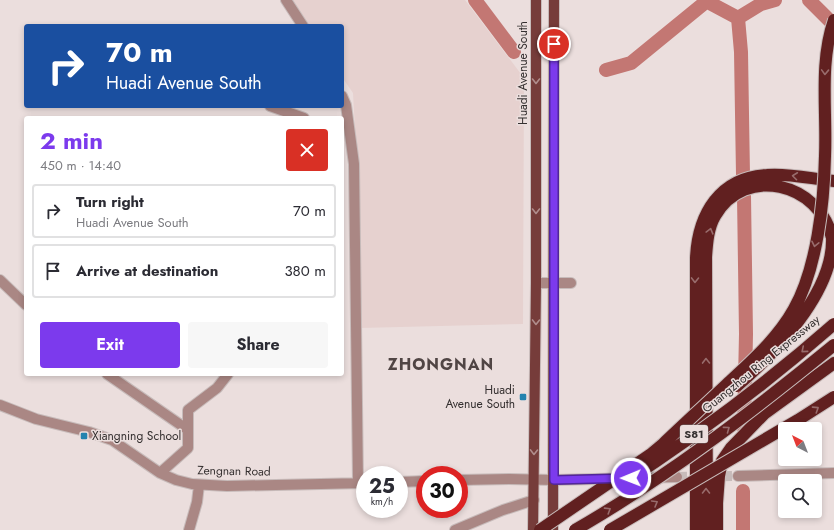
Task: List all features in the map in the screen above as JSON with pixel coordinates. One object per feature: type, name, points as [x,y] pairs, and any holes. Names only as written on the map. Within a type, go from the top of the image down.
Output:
[{"type":"highway","points":[[651,454],[754,359],[786,322],[800,296],[812,259],[821,210],[825,154],[826,61],[829,37],[834,20]]},
{"type":"highway","points":[[696,530],[696,258],[698,236],[702,221],[710,206],[720,194],[736,183],[751,178],[767,175],[779,175],[834,181]]},
{"type":"highway","points":[[540,530],[651,454],[737,386],[768,358],[789,336],[813,304],[827,280],[833,260],[832,238],[827,222],[813,204],[796,192],[777,186],[757,186],[739,193],[723,205],[714,219],[708,238],[706,257],[707,530]]},
{"type":"highway","name":"Guangzhou Ring Expressway","points":[[544,530],[623,483],[696,433],[777,372],[834,324]]},
{"type":"highway","name":"S81","points":[[574,530],[637,491],[692,454],[774,393],[834,345]]},
{"type":"highway","points":[[717,530],[719,476],[722,461],[731,448],[764,414],[834,363]]},
{"type":"highway","points":[[610,530],[798,420],[834,397]]},
{"type":"main road","name":"Huadi Avenue South","points":[[533,530],[536,283],[536,0]]},
{"type":"main road","points":[[554,0],[554,530]]},
{"type":"main road","points":[[554,24],[558,5],[561,0]]},
{"type":"street","points":[[286,0],[302,24]]},
{"type":"street","points":[[344,100],[346,105],[346,133],[354,164],[362,466]]},
{"type":"street","points":[[276,108],[298,116]]},
{"type":"street","points":[[0,280],[24,303]]},
{"type":"street","points":[[536,283],[571,283]]},
{"type":"street","points":[[110,376],[188,430]]},
{"type":"street","points":[[160,473],[188,448],[188,410],[217,388],[226,376]]},
{"type":"street","name":"Zengnan Road","points":[[0,405],[36,419],[89,432],[112,440],[160,473],[176,480],[199,485],[227,486],[356,483]]},
{"type":"street","points":[[738,476],[834,473]]},
{"type":"street","points":[[468,480],[554,480],[677,477]]},
{"type":"street","points":[[189,530],[197,502],[199,485]]},
{"type":"street","points":[[455,530],[504,510],[534,500]]},
{"type":"shaded area","points":[[292,0],[465,0],[524,78],[523,324],[360,328],[358,184],[353,93],[344,80],[344,24],[307,24]]},
{"type":"waterway","points":[[475,0],[514,52]]},
{"type":"waterway","points":[[606,70],[631,63],[708,0]]},
{"type":"waterway","points":[[708,2],[738,18],[761,4],[775,0]]},
{"type":"waterway","points":[[809,0],[834,25]]},
{"type":"waterway","points":[[738,18],[741,52],[743,175]]},
{"type":"waterway","points":[[744,196],[746,334],[744,428]]},
{"type":"waterway","points":[[743,491],[743,530]]},
{"type":"tunnel","points":[[677,477],[738,476]]},
{"type":"place","name":"Huadi Avenue South","points":[[523,397]]},
{"type":"place","name":"Xiangning School","points":[[84,436]]},
{"type":"district","name":"ZHONGNAN","points":[[441,364]]},
{"type":"route","points":[[554,44],[554,480],[631,478]]}]
